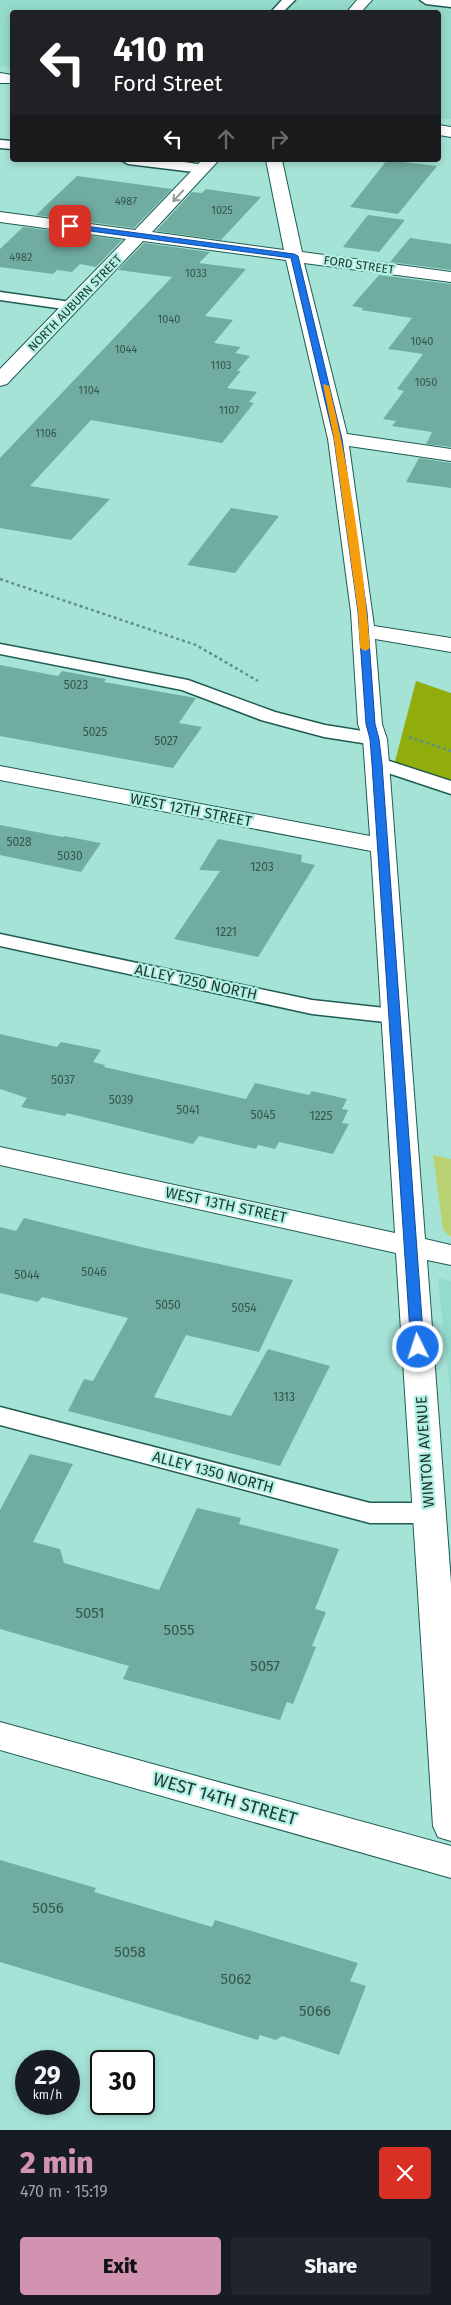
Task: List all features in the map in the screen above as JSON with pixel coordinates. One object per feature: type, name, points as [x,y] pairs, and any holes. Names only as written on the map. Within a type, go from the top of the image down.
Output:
[{"type":"street","points":[[356,10],[365,0]]},
{"type":"street","name":"WINTON AVENUE","points":[[274,162],[294,256],[338,439],[364,631],[382,846],[451,1826]]},
{"type":"street","name":"NORTH AUBURN STREET","points":[[0,380],[206,165]]},
{"type":"street","name":"FORD STREET","points":[[0,217],[451,277]]},
{"type":"street","points":[[338,439],[451,455]]},
{"type":"street","points":[[364,631],[451,645]]},
{"type":"street","name":"WEST 12TH STREET","points":[[0,773],[382,846]]},
{"type":"street","name":"WEST 13TH STREET","points":[[0,1156],[451,1255]]},
{"type":"street","name":"WEST 14TH STREET","points":[[0,1736],[451,1862]]},
{"type":"lane","points":[[279,10],[289,0]]},
{"type":"lane","points":[[426,0],[451,3]]},
{"type":"lane","points":[[159,162],[206,165]]},
{"type":"lane","points":[[0,296],[71,306]]},
{"type":"lane","points":[[0,649],[160,679],[188,686],[268,716],[374,742],[451,788]]},
{"type":"lane","name":"ALLEY 1250 NORTH","points":[[0,940],[312,1007],[394,1016]]},
{"type":"lane","name":"ALLEY 1350 NORTH","points":[[0,1416],[370,1513],[429,1513]]},
{"type":"path","points":[[0,579],[196,645],[261,682]]},
{"type":"path","points":[[374,742],[451,751]]},
{"type":"shaded area","points":[[0,0],[451,0],[451,119],[441,118],[441,10],[10,10],[10,67],[0,66]]},
{"type":"shaded area","points":[[438,1278],[451,1281],[451,1401]]},
{"type":"green space","points":[[416,681],[451,693],[451,788],[393,769]]},
{"type":"green space","points":[[433,1155],[451,1159],[451,1237],[443,1230]]},
{"type":"building","points":[[385,162],[437,166],[398,214],[350,207]]},
{"type":"building","points":[[77,176],[172,189],[134,228],[36,215]]},
{"type":"building","points":[[206,189],[261,197],[221,240],[156,231],[192,192],[202,193]]},
{"type":"building","points":[[368,215],[405,220],[379,252],[343,247]]},
{"type":"building","points":[[23,227],[122,240],[96,267],[80,264],[72,272],[57,270],[53,274],[0,267],[0,249]]},
{"type":"building","points":[[410,238],[451,244],[451,270],[390,262]]},
{"type":"building","points":[[144,243],[210,252],[199,263],[246,269],[205,316],[233,320],[214,343],[241,347],[235,353],[250,356],[237,371],[241,371],[227,388],[257,392],[249,402],[254,403],[222,443],[91,420],[30,486],[110,499],[71,540],[0,528],[0,458],[172,277],[118,270]]},
{"type":"building","points":[[379,275],[451,284],[451,447],[426,444],[432,432],[392,426],[396,421],[383,419],[404,391],[397,389],[423,354],[388,349],[412,318],[361,310],[363,308],[352,306]]},
{"type":"building","points":[[419,458],[451,463],[451,488],[406,482]]},
{"type":"building","points":[[231,508],[279,516],[235,573],[187,565]]},
{"type":"building","points":[[0,665],[58,676],[62,671],[106,679],[104,682],[196,698],[179,723],[202,727],[173,768],[0,736]]},
{"type":"building","points":[[0,825],[101,843],[81,872],[0,855]]},
{"type":"building","points":[[218,839],[302,855],[301,862],[315,865],[258,957],[174,939],[220,871],[199,870]]},
{"type":"building","points":[[0,1034],[57,1047],[61,1042],[101,1050],[93,1062],[105,1065],[104,1067],[246,1099],[255,1083],[309,1095],[312,1091],[347,1099],[342,1109],[348,1110],[342,1123],[349,1124],[333,1154],[279,1142],[275,1149],[258,1145],[256,1149],[199,1136],[193,1144],[67,1113],[65,1116],[21,1107],[27,1098],[0,1089]]},
{"type":"building","points":[[24,1218],[141,1247],[293,1280],[259,1352],[186,1335],[154,1397],[231,1416],[268,1349],[330,1366],[280,1466],[68,1411],[84,1379],[93,1381],[128,1318],[42,1297],[38,1302],[0,1293],[0,1227],[16,1231]]},
{"type":"building","points":[[30,1454],[73,1464],[33,1542],[60,1549],[64,1563],[159,1590],[197,1508],[241,1518],[239,1524],[339,1549],[315,1609],[326,1612],[312,1646],[316,1647],[293,1704],[287,1702],[280,1720],[123,1679],[129,1666],[0,1629],[0,1510]]},
{"type":"building","points":[[0,1860],[96,1888],[94,1892],[212,1927],[215,1920],[358,1963],[350,1981],[366,1986],[339,2055],[282,2036],[276,2040],[260,2035],[258,2040],[0,1962]]},
{"type":"slow traffic","points":[[325,386],[338,439],[362,612],[365,648]]},
{"type":"route","points":[[70,226],[294,256],[338,439],[362,612],[370,724],[375,739],[377,764],[418,1347]]}]
